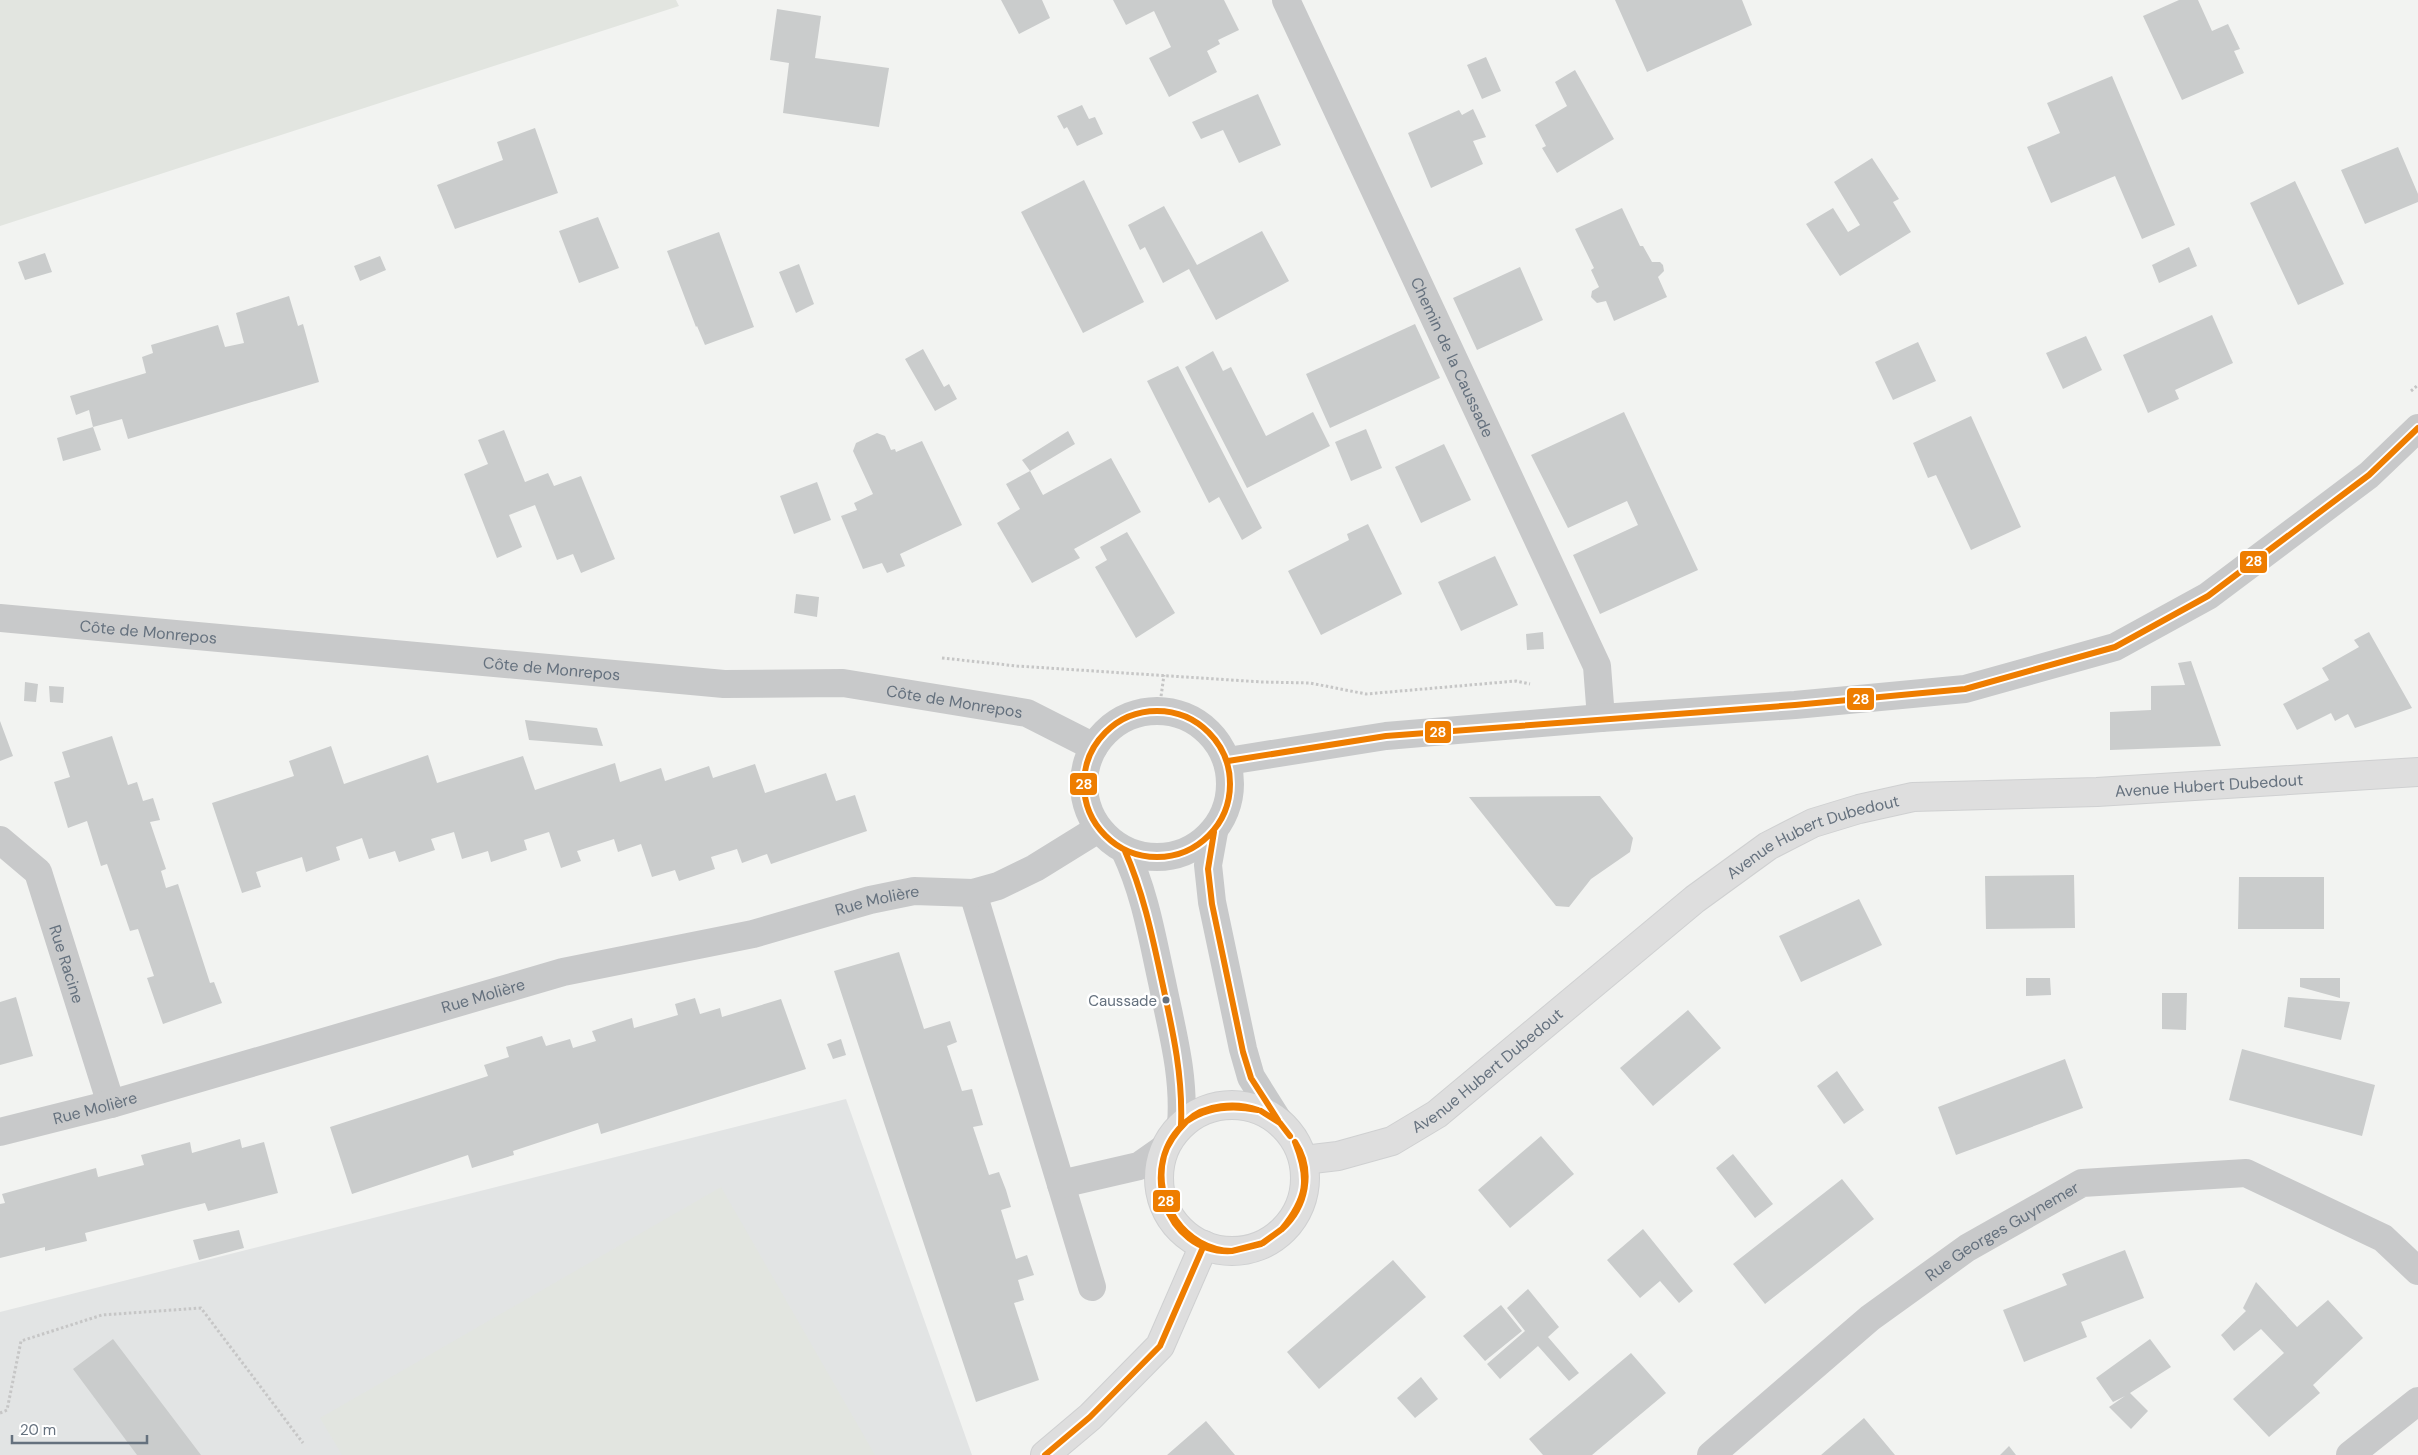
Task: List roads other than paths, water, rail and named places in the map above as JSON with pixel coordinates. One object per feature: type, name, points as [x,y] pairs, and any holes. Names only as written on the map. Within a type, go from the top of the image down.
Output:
[{"type":"main road","name":"Avenue Hubert Dubedout","points":[[1304,1160],[1338,1156],[1392,1141],[1437,1114],[1695,899],[1768,846],[1813,823],[1859,809],[1913,797],[2097,792],[2418,772]]},
{"type":"main road","points":[[1238,1105],[1259,1109],[1278,1120],[1294,1137],[1304,1160],[1306,1182],[1300,1205],[1288,1225],[1271,1240],[1250,1249],[1226,1251],[1204,1246],[1184,1233],[1169,1215],[1161,1193],[1160,1170],[1174,1136],[1198,1113],[1217,1106],[1238,1105]]},
{"type":"main road","points":[[1044,1455],[1090,1417],[1160,1346],[1204,1246]]},
{"type":"street","name":"Chemin de la Caussade","points":[[1286,0],[1597,666],[1601,718]]},
{"type":"street","points":[[1228,761],[1386,736],[1601,718],[1794,705],[1965,689],[2115,647],[2208,596],[2369,475],[2418,428]]},
{"type":"street","name":"Côte de Monrepos","points":[[0,618],[724,684],[843,683],[1027,713],[1094,747]]},
{"type":"street","points":[[1160,711],[1178,713],[1199,723],[1217,739],[1228,761],[1231,786],[1227,811],[1214,832],[1195,848],[1172,857],[1148,857],[1125,851],[1098,829],[1086,805],[1084,785],[1086,765],[1094,747],[1110,728],[1130,716],[1160,711]]},
{"type":"street","name":"Rue Molière","points":[[0,1132],[111,1104],[563,972],[753,934],[870,900],[914,891],[973,893],[998,886],[1036,868],[1098,829]]},
{"type":"street","points":[[1214,832],[1208,865],[1212,902],[1243,1049],[1250,1077],[1278,1120]]},
{"type":"street","name":"Rue Racine","points":[[0,840],[38,872],[111,1104]]},
{"type":"street","points":[[1061,1184],[1139,1166],[1174,1136],[1184,1096],[1177,1051],[1139,880],[1125,851]]},
{"type":"street","points":[[973,893],[1092,1287]]},
{"type":"street","name":"Rue Georges Guynemer","points":[[1711,1455],[1870,1318],[1967,1248],[2082,1183],[2246,1173],[2383,1238],[2418,1272]]},
{"type":"street","points":[[2350,1455],[2418,1401]]},
{"type":"place","name":"Caussade","points":[[1166,1000]]}]
